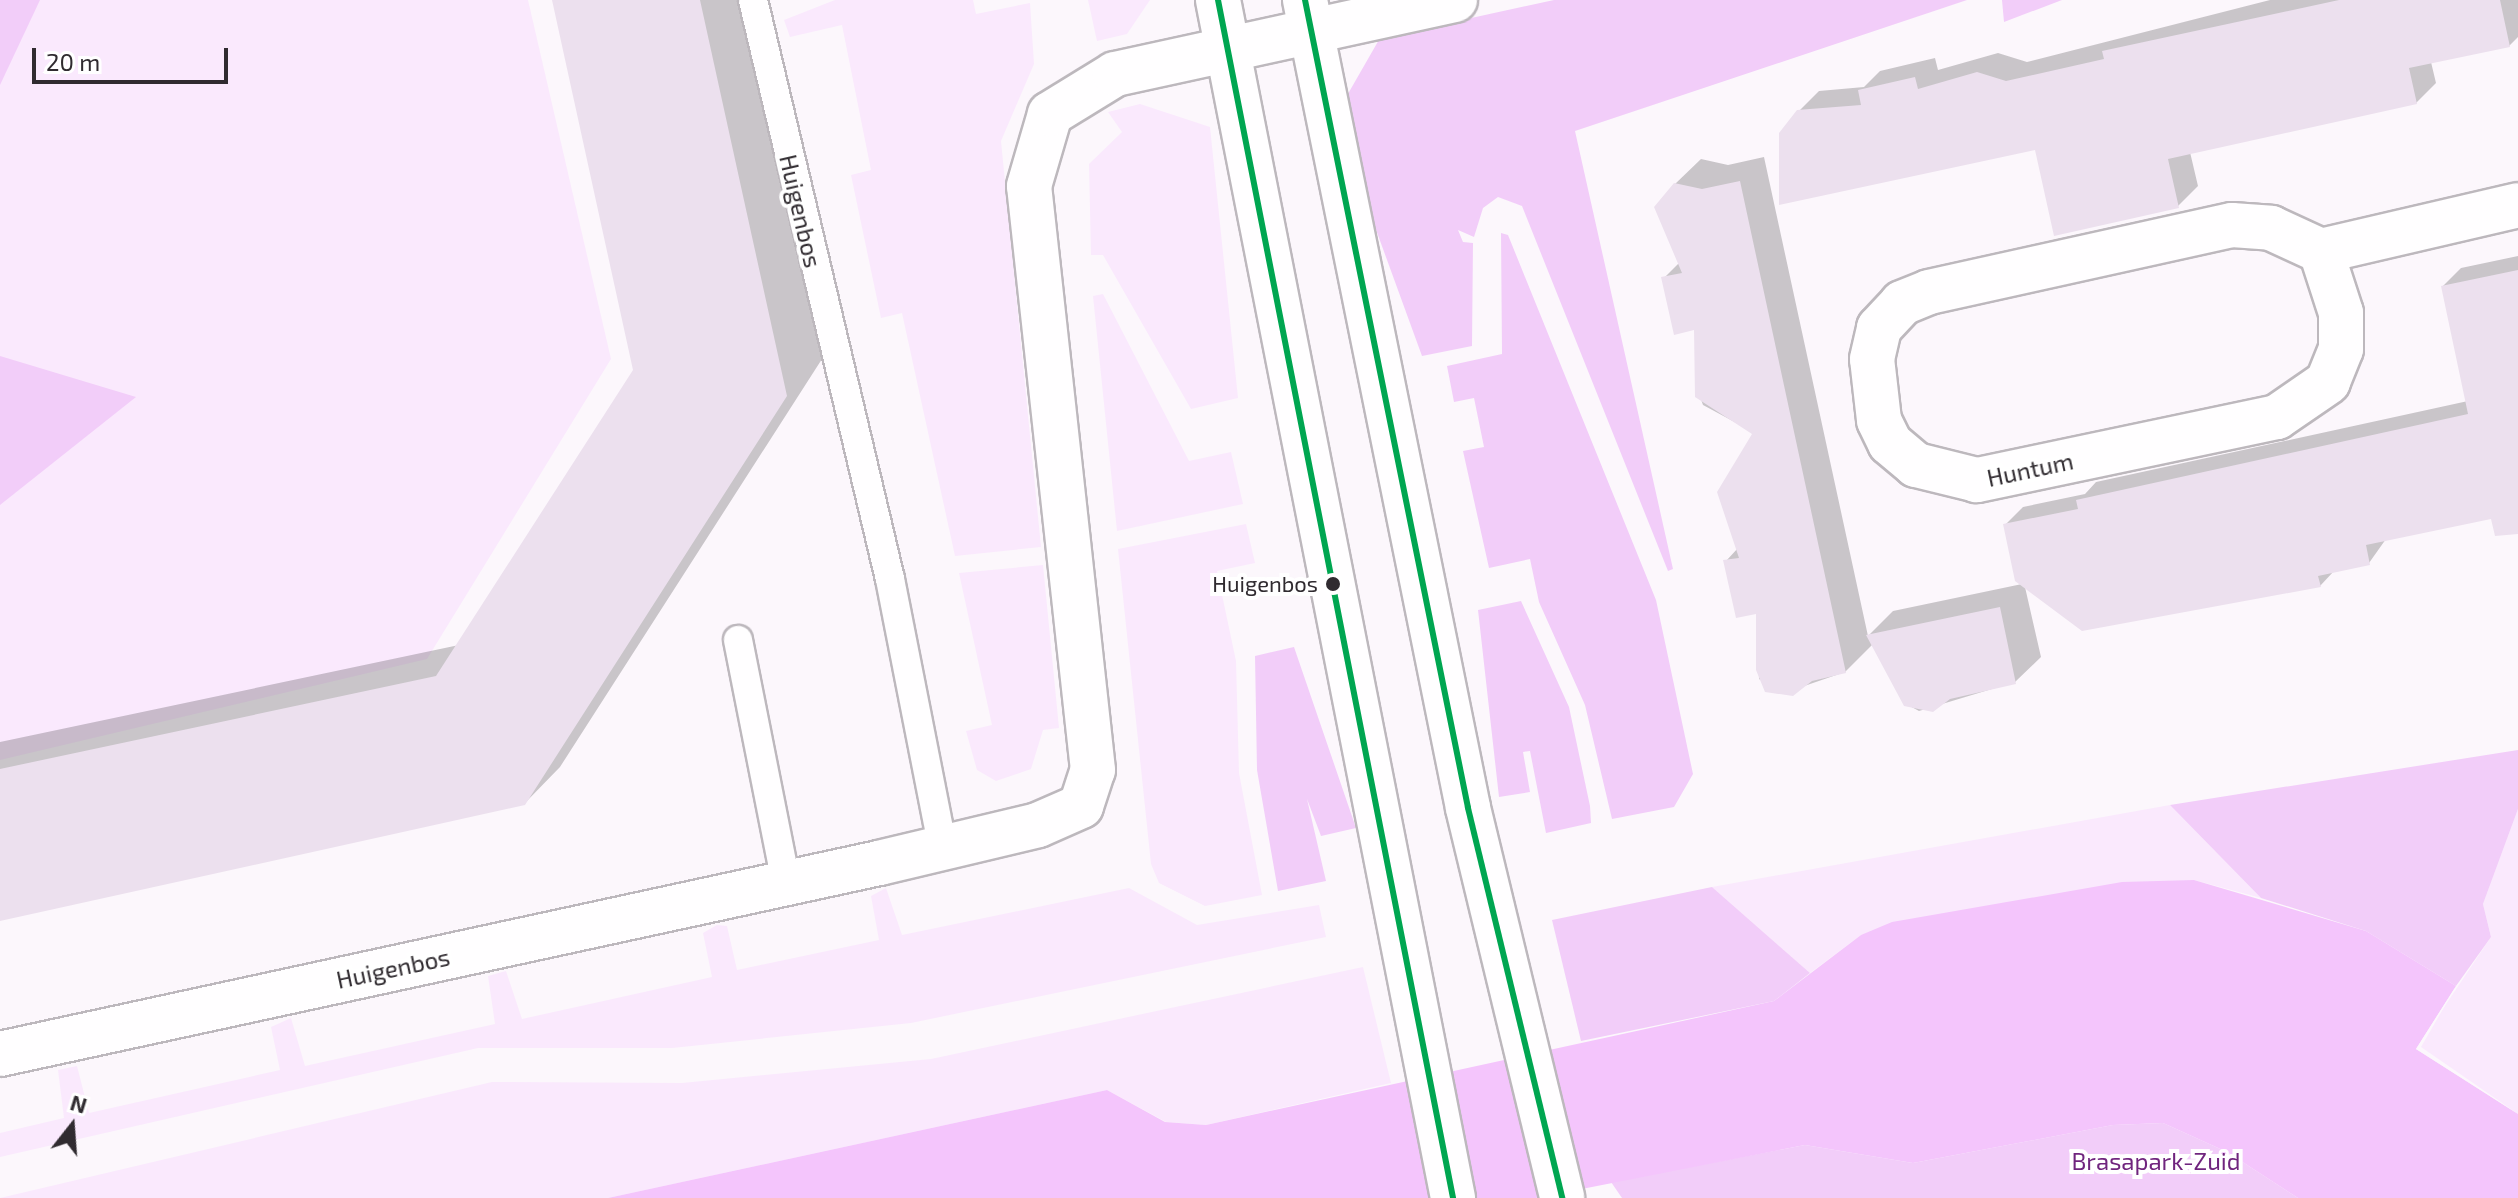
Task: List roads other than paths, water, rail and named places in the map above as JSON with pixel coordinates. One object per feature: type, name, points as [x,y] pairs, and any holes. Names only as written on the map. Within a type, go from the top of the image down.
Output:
[{"type":"street","points":[[1218,0],[1386,838],[1453,1198]]},
{"type":"street","points":[[1229,50],[1308,16],[1455,0]]},
{"type":"street","points":[[1308,16],[1468,808],[1562,1198]]},
{"type":"street","name":"Huigenbos","points":[[0,1054],[786,883],[942,844],[1038,825],[1081,806],[1093,770],[1029,186],[1050,114],[1115,74],[1229,50]]},
{"type":"street","points":[[2321,251],[2518,205]]},
{"type":"street","name":"Huntum","points":[[2232,225],[2271,228],[2321,251],[2338,302],[2341,349],[2328,382],[2277,417],[1977,480],[1916,465],[1890,443],[1879,420],[1872,359],[1879,328],[1902,303],[1929,292],[2232,225]]},
{"type":"lane","name":"Huigenbos","points":[[753,0],[890,579],[942,844]]},
{"type":"lane","points":[[738,640],[786,883]]},
{"type":"place","name":"Huigenbos","points":[[1333,584]]},
{"type":"park label","name":"Brasapark-Zuid","points":[[2156,1161]]}]
